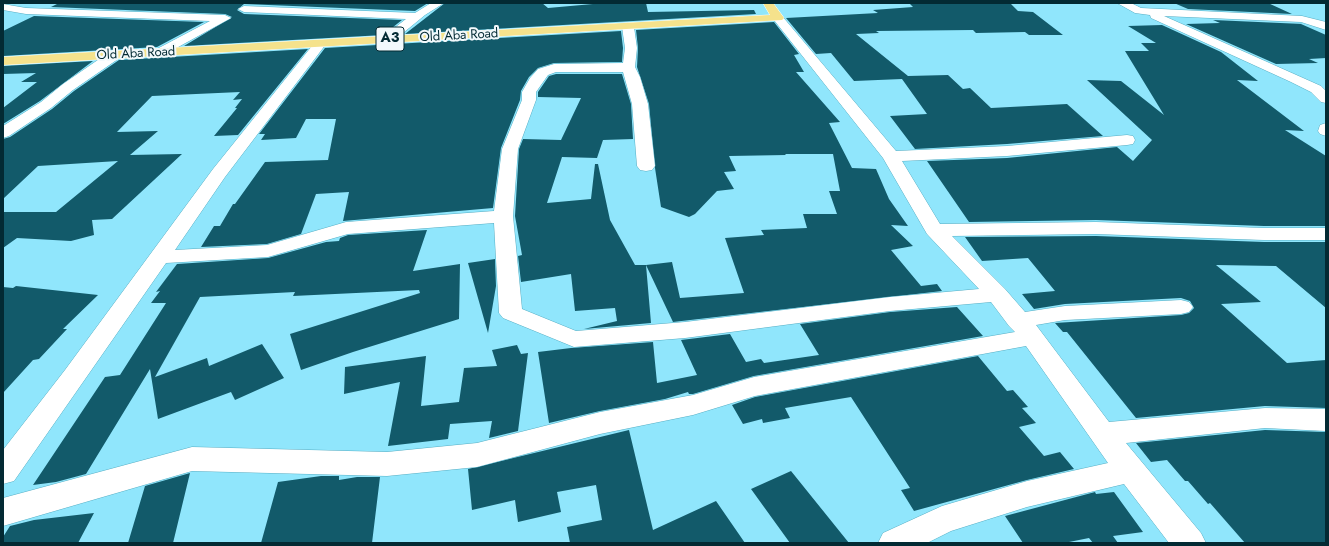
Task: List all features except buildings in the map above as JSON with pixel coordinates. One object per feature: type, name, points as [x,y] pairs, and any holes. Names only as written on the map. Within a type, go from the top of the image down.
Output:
[{"type":"main road","name":"Old Aba Road","points":[[3,61],[628,27],[773,11]]},
{"type":"street","points":[[160,53],[225,18],[257,3]]},
{"type":"street","points":[[388,39],[416,16],[439,3]]},
{"type":"street","points":[[1122,3],[1139,11],[1157,16],[1296,79],[1316,89],[1326,99]]},
{"type":"street","points":[[3,7],[26,11],[225,18]]},
{"type":"street","points":[[1272,7],[1292,13],[1326,15]]},
{"type":"street","points":[[244,9],[416,16]]},
{"type":"street","points":[[773,11],[891,156],[934,230],[997,294],[1025,329],[1102,434],[1189,543]]},
{"type":"street","points":[[1139,11],[1302,19],[1326,26]]},
{"type":"street","points":[[1292,13],[1302,19]]},
{"type":"street","points":[[628,27],[631,48],[630,63],[628,67],[633,77],[640,104],[646,166]]},
{"type":"street","points":[[3,472],[74,377],[219,173],[320,44]]},
{"type":"street","points":[[3,133],[46,105],[68,87],[114,56]]},
{"type":"street","points":[[628,67],[554,68],[543,72],[535,80],[529,92],[529,100],[522,123],[510,149],[503,216],[511,313],[574,340],[693,329],[890,304],[997,294]]},
{"type":"street","points":[[891,156],[1029,149],[1127,140]]},
{"type":"street","points":[[159,257],[268,251],[346,228],[503,216]]},
{"type":"street","points":[[934,230],[1096,228],[1264,234],[1326,234]]},
{"type":"street","points":[[3,512],[192,459],[387,464],[477,454],[600,423],[693,405],[754,387],[1025,329],[1065,313],[1181,307]]},
{"type":"street","points":[[1102,434],[1265,418],[1326,420]]},
{"type":"street","points":[[895,543],[942,520],[1027,494],[1131,470]]}]
